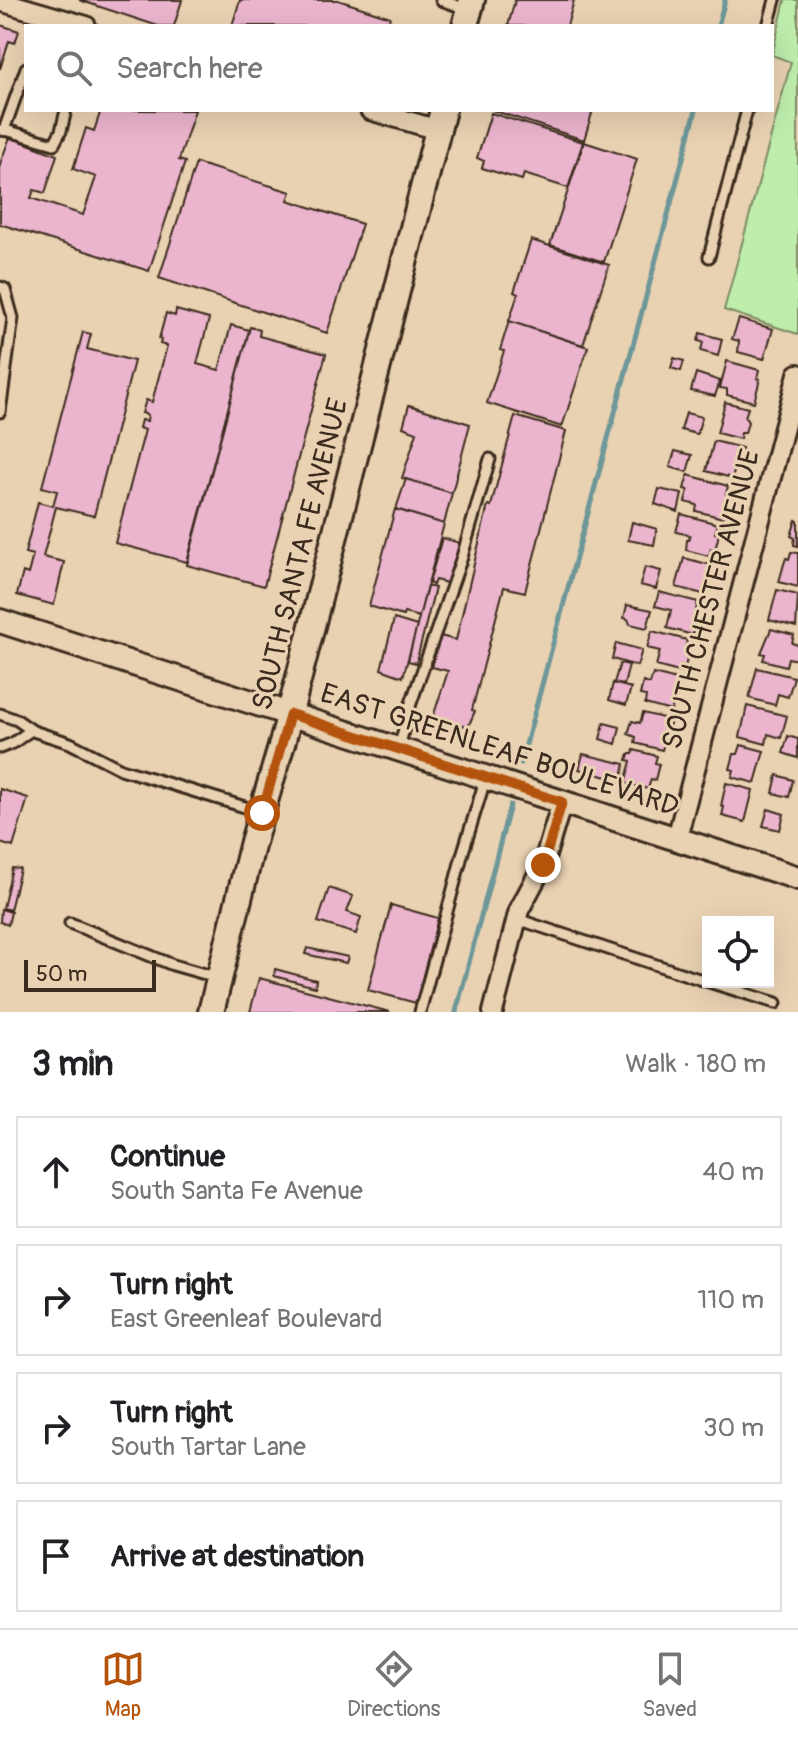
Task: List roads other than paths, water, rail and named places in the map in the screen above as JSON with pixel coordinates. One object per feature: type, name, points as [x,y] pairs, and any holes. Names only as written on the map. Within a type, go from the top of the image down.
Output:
[{"type":"main road","name":"SOUTH SANTA FE AVENUE","points":[[211,1012],[290,714],[440,120]]},
{"type":"street","points":[[0,1],[63,23]]},
{"type":"street","points":[[384,112],[440,120]]},
{"type":"street","name":"SOUTH CHESTER AVENUE","points":[[677,838],[798,374]]},
{"type":"street","name":"EAST GREENLEAF BOULEVARD","points":[[0,621],[798,878]]},
{"type":"street","points":[[493,1012],[517,919],[543,865],[562,802]]},
{"type":"lane","points":[[441,0],[469,12]]},
{"type":"lane","points":[[769,24],[775,0]]},
{"type":"lane","points":[[24,73],[2,130],[54,144],[66,112]]},
{"type":"lane","points":[[709,257],[746,112]]},
{"type":"lane","points":[[0,287],[5,289],[13,318],[0,412]]},
{"type":"lane","points":[[399,748],[409,709],[462,557],[490,459]]},
{"type":"lane","points":[[0,714],[17,720],[31,730],[70,743],[121,769],[262,813]]},
{"type":"lane","points":[[0,748],[31,730]]},
{"type":"lane","points":[[420,1012],[486,777]]},
{"type":"lane","points":[[517,919],[702,980]]},
{"type":"lane","points":[[70,923],[173,965],[219,978]]},
{"type":"lane","points":[[728,988],[776,1003]]},
{"type":"waterway","points":[[719,24],[725,0]]},
{"type":"waterway","points":[[521,763],[695,112]]},
{"type":"waterway","points":[[456,1012],[510,805]]}]
